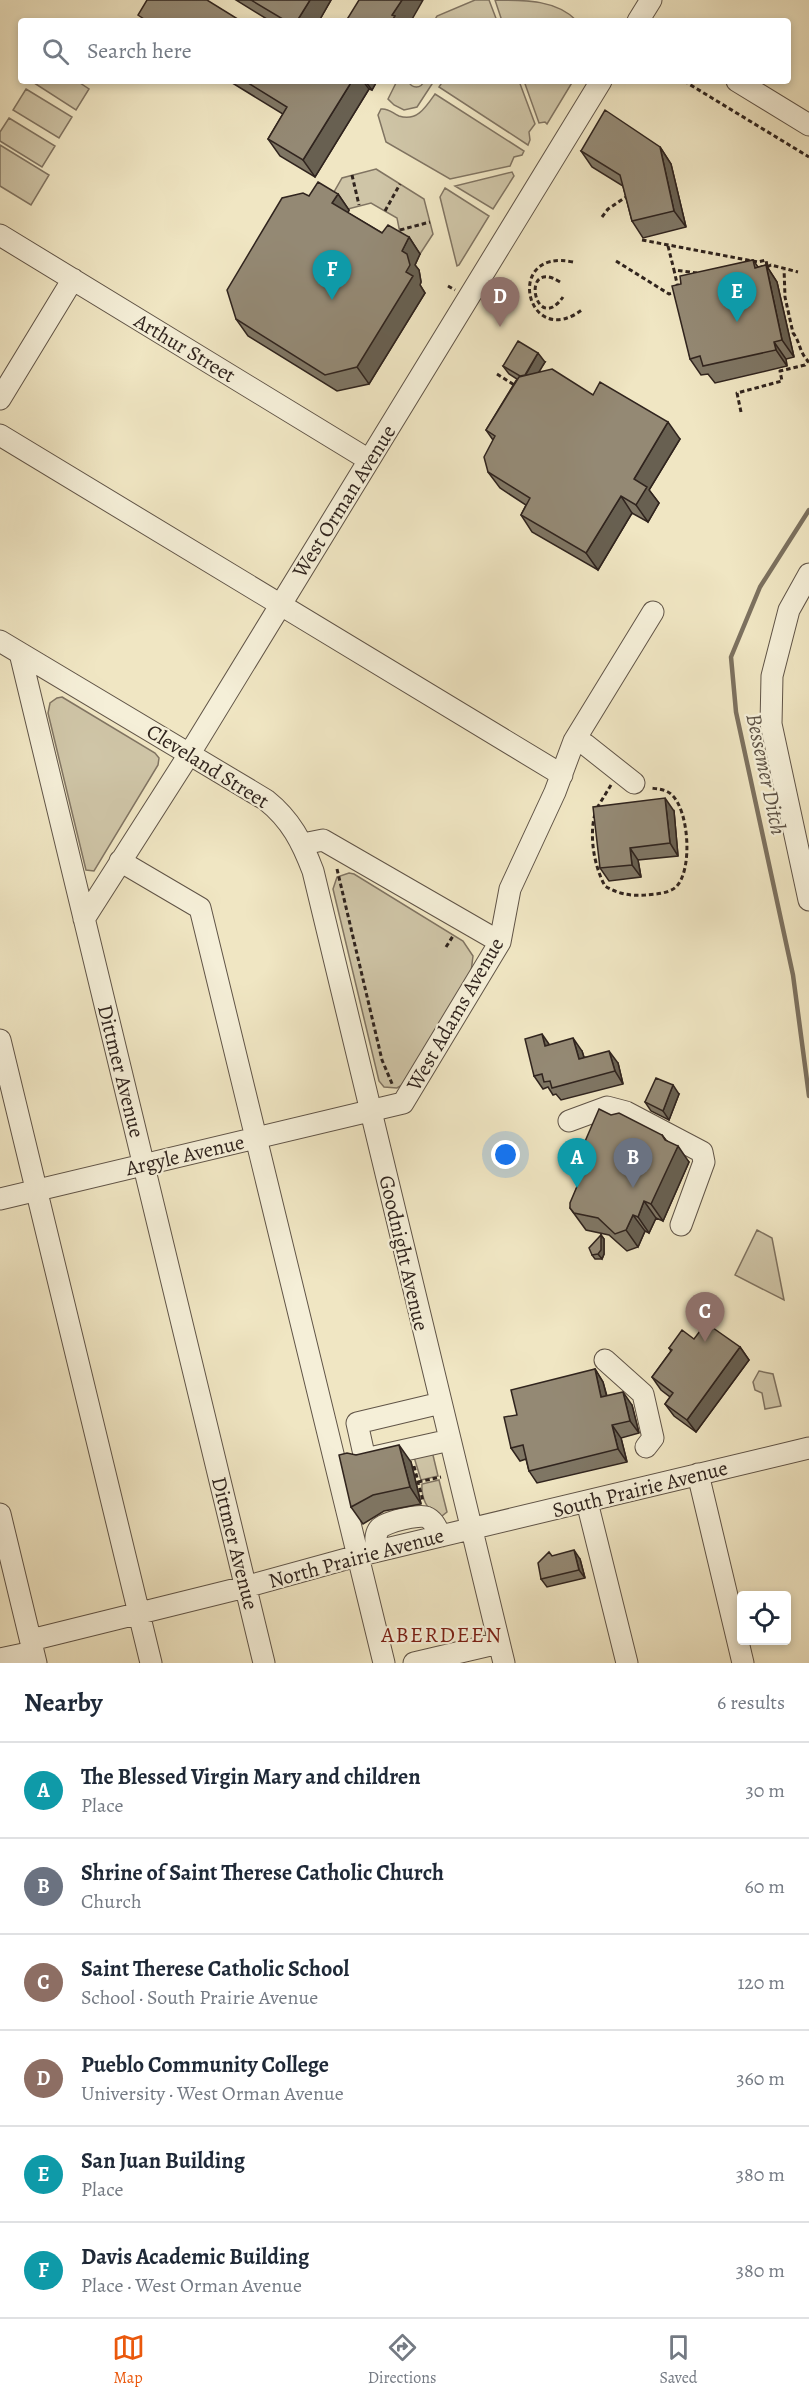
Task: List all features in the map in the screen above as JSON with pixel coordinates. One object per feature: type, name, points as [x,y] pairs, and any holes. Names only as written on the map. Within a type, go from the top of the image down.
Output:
[{"type":"street","points":[[640,18],[651,0]]},
{"type":"street","name":"West Orman Avenue","points":[[84,919],[190,753],[599,84]]},
{"type":"street","points":[[742,84],[809,125]]},
{"type":"street","name":"Arthur Street","points":[[0,236],[369,460]]},
{"type":"street","points":[[0,399],[73,279]]},
{"type":"street","points":[[0,435],[280,606],[559,783]]},
{"type":"street","points":[[809,574],[789,610],[772,676],[771,724],[809,900]]},
{"type":"street","name":"West Adams Avenue","points":[[370,1111],[403,1103],[500,942],[510,889],[559,783],[574,741],[653,612]]},
{"type":"street","name":"Cleveland Street","points":[[0,641],[190,753],[281,812],[303,844]]},
{"type":"street","name":"Dittmer Avenue","points":[[20,653],[264,1663]]},
{"type":"street","points":[[574,741],[586,745],[629,779]]},
{"type":"street","points":[[303,844],[323,840],[500,942]]},
{"type":"street","name":"Goodnight Avenue","points":[[303,844],[313,871],[501,1653]]},
{"type":"street","points":[[120,861],[201,908],[256,1138],[367,1554],[384,1663]]},
{"type":"street","points":[[0,1040],[151,1663]]},
{"type":"street","points":[[569,1121],[607,1107],[626,1112],[702,1152],[704,1162],[681,1225]]},
{"type":"street","name":"Argyle Avenue","points":[[0,1198],[370,1111]]},
{"type":"street","points":[[605,1360],[643,1394],[653,1438],[646,1447]]},
{"type":"street","points":[[441,1403],[357,1423],[365,1459],[450,1440]]},
{"type":"street","name":"South Prairie Avenue","points":[[471,1528],[809,1448]]},
{"type":"street","points":[[698,1474],[743,1663]]},
{"type":"street","points":[[587,1502],[627,1663]]},
{"type":"street","points":[[0,1514],[33,1652]]},
{"type":"street","points":[[367,1554],[384,1524],[420,1515],[431,1520],[441,1536]]},
{"type":"street","name":"North Prairie Avenue","points":[[0,1659],[33,1652],[140,1614],[471,1528]]},
{"type":"street","points":[[414,1663],[501,1653]]},
{"type":"path","points":[[689,84],[809,157]]},
{"type":"path","points":[[352,174],[359,205]]},
{"type":"path","points":[[385,211],[400,184]]},
{"type":"path","points":[[602,217],[608,209],[626,197]]},
{"type":"path","points":[[400,230],[430,222]]},
{"type":"path","points":[[642,240],[758,262],[766,260],[767,266]]},
{"type":"path","points":[[616,261],[669,294],[679,292],[668,245]]},
{"type":"path","points":[[573,262],[561,259],[542,264],[530,279],[534,308],[551,319],[562,320],[572,318],[583,309]]},
{"type":"path","points":[[756,270],[767,266],[798,272]]},
{"type":"path","points":[[741,412],[736,393],[782,381],[780,371],[805,365],[808,361],[801,354],[797,337],[793,333],[785,297],[784,268]]},
{"type":"path","points":[[674,270],[697,273]]},
{"type":"path","points":[[532,296],[535,286],[541,279],[550,277],[560,282]]},
{"type":"path","points":[[532,296],[540,304],[550,307],[559,303],[563,297]]},
{"type":"path","points":[[497,374],[518,387],[521,382]]},
{"type":"path","points":[[629,779],[648,788],[663,790],[672,795],[680,806],[686,825],[686,856],[683,872],[676,886],[665,892],[626,895],[614,892],[605,886],[601,879],[592,831],[594,816],[599,803],[611,785],[629,779]]},
{"type":"path","points":[[331,844],[382,1060],[403,1103]]},
{"type":"path","points":[[410,1449],[427,1517]]},
{"type":"path","points":[[418,1482],[441,1477]]},
{"type":"shaded area","points":[[475,0],[489,0],[496,18],[436,18]]},
{"type":"shaded area","points":[[495,0],[529,1],[550,5],[574,18],[501,18]]},
{"type":"shaded area","points":[[36,84],[82,84],[89,89],[76,110]]},
{"type":"shaded area","points":[[396,84],[410,84],[416,87],[422,84],[432,84],[417,107],[404,110],[388,99]]},
{"type":"shaded area","points":[[441,84],[520,84],[535,124],[529,132],[528,145],[439,87]]},
{"type":"shaded area","points":[[525,84],[571,84],[547,124],[539,123]]},
{"type":"shaded area","points":[[26,89],[72,117],[59,138],[13,110]]},
{"type":"shaded area","points":[[435,94],[524,151],[522,155],[514,157],[510,166],[450,179],[386,142],[378,115],[381,109],[399,116],[411,117],[420,112]]},
{"type":"shaded area","points":[[9,118],[55,146],[42,167],[0,141],[0,132]]},
{"type":"shaded area","points":[[0,145],[49,175],[31,205],[0,186]]},
{"type":"shaded area","points":[[376,169],[424,199],[433,234],[420,254],[402,243],[397,218],[371,203],[348,209],[330,199],[342,178]]},
{"type":"shaded area","points":[[512,172],[514,176],[493,209],[455,186]]},
{"type":"shaded area","points":[[445,188],[489,216],[457,266],[440,197]]},
{"type":"shaded area","points":[[62,697],[155,753],[159,758],[158,765],[94,871],[86,870],[48,713],[50,703]]},
{"type":"shaded area","points":[[349,873],[463,941],[473,956],[471,972],[402,1085],[397,1088],[384,1087],[379,1081],[333,889],[337,877]]},
{"type":"shaded area","points":[[757,1230],[772,1238],[784,1300],[735,1275]]},
{"type":"shaded area","points":[[759,1371],[773,1374],[781,1406],[765,1409],[762,1393],[755,1390],[753,1382]]},
{"type":"shaded area","points":[[432,1451],[438,1476],[421,1480],[414,1457]]},
{"type":"shaded area","points":[[439,1480],[447,1512],[438,1519],[426,1503],[422,1484]]},
{"type":"building","points":[[147,0],[207,0],[236,18],[142,18],[138,15]]},
{"type":"building","points":[[251,0],[310,0],[299,18],[281,18]]},
{"type":"building","points":[[359,0],[402,0],[392,15],[395,16],[394,18],[348,18]]},
{"type":"building","points":[[250,84],[350,84],[303,160],[268,139],[287,107]]},
{"type":"building","points":[[605,110],[660,147],[674,211],[632,221],[620,175],[581,151]]},
{"type":"building","points":[[318,182],[338,194],[332,203],[382,233],[388,225],[409,237],[402,251],[407,254],[410,265],[406,272],[413,276],[357,367],[325,375],[236,319],[227,290],[282,198],[303,193],[309,196]]},
{"type":"building","points":[[753,260],[755,268],[766,265],[782,340],[774,342],[776,350],[703,366],[700,356],[690,359],[672,286],[681,284],[680,276]]},
{"type":"building","points":[[518,341],[538,353],[525,375],[520,376],[503,366]]},
{"type":"building","points":[[552,369],[593,395],[600,382],[668,422],[634,479],[647,487],[636,505],[621,496],[586,553],[521,515],[530,498],[488,472],[484,457],[495,436],[486,430],[519,377]]},
{"type":"building","points":[[665,798],[670,843],[630,848],[632,865],[600,868],[593,807]]},
{"type":"building","points":[[542,1034],[545,1046],[573,1038],[579,1059],[609,1051],[615,1071],[552,1088],[550,1081],[544,1082],[542,1074],[534,1076],[525,1039]]},
{"type":"building","points":[[656,1078],[673,1085],[663,1111],[645,1102]]},
{"type":"building","points":[[599,1109],[611,1115],[619,1113],[678,1146],[651,1204],[644,1201],[638,1217],[633,1215],[626,1230],[615,1234],[598,1218],[574,1213],[570,1208],[581,1177],[575,1175],[578,1169],[574,1167]]},
{"type":"building","points":[[601,1235],[601,1250],[598,1254],[592,1255],[589,1248]]},
{"type":"building","points":[[706,1323],[740,1347],[687,1420],[665,1404],[673,1393],[652,1377],[672,1350],[669,1348],[682,1330],[694,1339]]},
{"type":"building","points":[[595,1369],[601,1397],[623,1392],[630,1421],[612,1425],[618,1449],[529,1471],[523,1445],[511,1448],[504,1417],[517,1415],[511,1390]]},
{"type":"building","points":[[399,1445],[410,1487],[373,1495],[351,1507],[339,1455],[347,1453],[356,1455]]},
{"type":"building","points":[[574,1550],[579,1570],[541,1579],[538,1563],[549,1552],[552,1556]]},
{"type":"waterway","name":"Bessemer Ditch","points":[[809,510],[760,587],[731,657],[736,712],[793,975],[809,1096]]},
{"type":"place","name":"Davis Academic Building","points":[[332,300]]},
{"type":"place","name":"San Juan Building","points":[[737,322]]},
{"type":"place","name":"Pueblo Community College","points":[[500,327]]},
{"type":"place","name":"The Blessed Virgin Mary and children","points":[[577,1188]]},
{"type":"place","name":"Shrine of Saint Therese Catholic Church","points":[[633,1188]]},
{"type":"place","name":"Saint Therese Catholic School","points":[[705,1342]]},
{"type":"district","name":"ABERDEEN","points":[[442,1634]]}]
